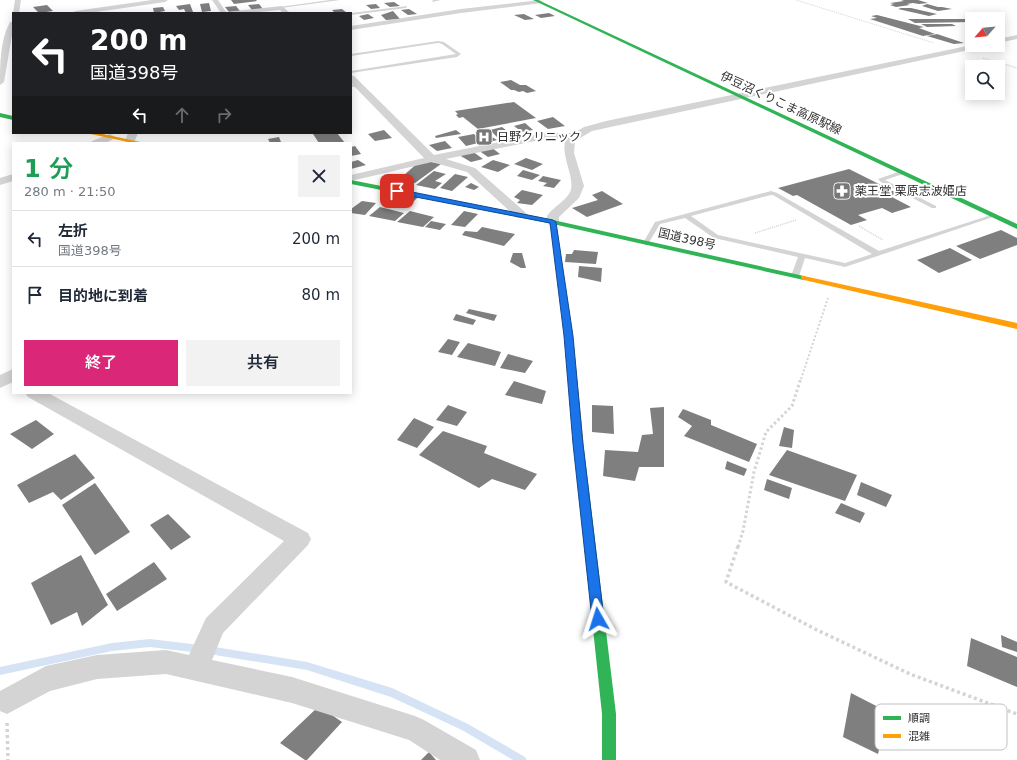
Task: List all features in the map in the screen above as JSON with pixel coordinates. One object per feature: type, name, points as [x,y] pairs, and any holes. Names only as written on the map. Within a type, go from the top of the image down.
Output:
[{"type":"main road","name":"伊豆沼くりこま高原駅線","points":[[537,1],[1017,227]]},
{"type":"main road","points":[[0,115],[12,118]]},
{"type":"main road","points":[[94,134],[110,137],[131,137],[140,142]]},
{"type":"main road","name":"国道398号","points":[[352,182],[521,215],[646,242],[1017,326]]},
{"type":"main road","points":[[553,222],[568,336],[578,444],[609,714],[609,760]]},
{"type":"street","points":[[16,12],[18,0]]},
{"type":"street","points":[[82,12],[165,0]]},
{"type":"street","points":[[215,0],[223,12]]},
{"type":"street","points":[[352,28],[537,1]]},
{"type":"street","points":[[242,12],[283,9]]},
{"type":"street","points":[[2,82],[11,26]]},
{"type":"street","points":[[1005,40],[1017,37]]},
{"type":"street","points":[[553,222],[553,216],[575,195],[578,186],[569,153],[570,140],[574,136],[588,129],[965,49]]},
{"type":"street","points":[[353,83],[432,159],[471,170],[521,215]]},
{"type":"street","points":[[352,178],[432,159],[545,136],[574,136]]},
{"type":"street","points":[[98,142],[110,137]]},
{"type":"street","points":[[0,182],[12,177]]},
{"type":"street","points":[[36,394],[300,539],[214,626],[196,668]]},
{"type":"street","points":[[7,701],[46,679],[97,667],[166,662],[292,690],[415,729],[466,760]]},
{"type":"lane","points":[[276,2],[283,9],[338,0]]},
{"type":"lane","points":[[433,1],[439,0]]},
{"type":"lane","points":[[352,14],[406,7]]},
{"type":"lane","points":[[352,55],[438,42],[443,43],[459,54],[457,56],[352,72]]},
{"type":"lane","points":[[901,173],[881,179],[934,207]]},
{"type":"lane","points":[[646,242],[657,223],[771,193],[878,254]]},
{"type":"lane","points":[[685,215],[716,237],[846,265],[993,216]]},
{"type":"lane","points":[[795,276],[802,256]]},
{"type":"path","points":[[796,0],[1017,68]]},
{"type":"path","points":[[735,242],[736,238],[812,216]]},
{"type":"path","points":[[833,284],[792,406],[766,432],[754,472],[743,531],[726,582],[817,630],[910,674],[990,704]]},
{"type":"path","points":[[7,701],[8,760]]},
{"type":"path","points":[[1007,710],[1017,714]]},
{"type":"building","points":[[231,0],[256,0],[257,1],[234,4]]},
{"type":"building","points":[[901,0],[918,0],[928,3],[913,3],[907,4],[910,5],[896,7],[890,5],[894,4],[890,3],[904,1]]},
{"type":"building","points":[[394,2],[400,6],[390,7],[384,3]]},
{"type":"building","points":[[209,3],[211,11],[202,12],[200,4]]},
{"type":"building","points":[[190,4],[193,12],[186,12],[184,9],[179,10],[176,6]]},
{"type":"building","points":[[259,4],[263,9],[252,10],[248,5]]},
{"type":"building","points":[[376,4],[380,8],[371,9],[366,5]]},
{"type":"building","points":[[927,4],[952,9],[938,11],[922,6]]},
{"type":"building","points":[[47,5],[53,11],[38,12],[33,7]]},
{"type":"building","points":[[236,6],[240,11],[229,12],[225,7]]},
{"type":"building","points":[[163,7],[165,11],[154,12],[153,8]]},
{"type":"building","points":[[911,8],[937,14],[929,16],[898,9]]},
{"type":"building","points":[[342,9],[346,12],[334,12],[332,10]]},
{"type":"building","points":[[409,9],[417,14],[408,15],[401,10]]},
{"type":"building","points":[[393,11],[400,19],[386,20],[381,15]]},
{"type":"building","points":[[549,13],[555,16],[541,18],[535,15]]},
{"type":"building","points":[[368,14],[374,18],[364,20],[359,16]]},
{"type":"building","points":[[524,14],[534,19],[525,20],[514,15]]},
{"type":"building","points":[[877,15],[924,27],[919,28],[935,34],[923,36],[870,19],[877,18],[871,16]]},
{"type":"building","points":[[908,19],[965,19],[965,22],[915,23]]},
{"type":"building","points":[[921,24],[952,24],[956,26],[927,27]]},
{"type":"building","points":[[937,34],[964,43],[954,44],[927,36]]},
{"type":"building","points":[[511,80],[520,85],[526,85],[536,91],[527,93],[523,91],[519,92],[511,90],[500,82]]},
{"type":"building","points":[[514,102],[536,118],[478,129],[463,117],[459,118],[455,111]]},
{"type":"building","points":[[553,117],[565,126],[548,129],[537,121]]},
{"type":"building","points":[[525,123],[533,130],[522,132],[514,126]]},
{"type":"building","points":[[502,127],[511,134],[497,137],[490,130]]},
{"type":"building","points":[[384,130],[392,138],[375,141],[368,134]]},
{"type":"building","points":[[456,130],[461,134],[436,138],[435,136]]},
{"type":"building","points":[[313,134],[338,134],[344,142],[318,142]]},
{"type":"building","points":[[474,134],[482,142],[466,146],[458,137]]},
{"type":"building","points":[[279,137],[281,142],[270,142],[268,139]]},
{"type":"building","points":[[492,137],[497,140],[486,143],[482,139]]},
{"type":"building","points":[[445,141],[452,148],[437,151],[429,145]]},
{"type":"building","points":[[355,146],[361,154],[352,156],[352,147]]},
{"type":"building","points":[[491,147],[500,154],[488,157],[478,150]]},
{"type":"building","points":[[472,151],[483,159],[471,162],[459,155]]},
{"type":"building","points":[[526,158],[543,164],[532,170],[514,164]]},
{"type":"building","points":[[358,160],[366,165],[352,169],[352,162]]},
{"type":"building","points":[[421,160],[441,164],[415,183],[387,178],[390,175],[403,176]]},
{"type":"building","points":[[493,160],[510,165],[498,172],[481,167]]},
{"type":"building","points":[[849,169],[899,194],[890,196],[911,207],[892,213],[882,208],[858,215],[867,220],[851,225],[797,195],[793,196],[778,188]]},
{"type":"building","points":[[523,170],[540,175],[532,180],[517,176]]},
{"type":"building","points":[[434,171],[446,174],[435,181],[442,183],[435,189],[416,185]]},
{"type":"building","points":[[455,174],[468,177],[452,191],[440,188]]},
{"type":"building","points":[[543,176],[561,180],[554,188],[543,186],[547,183],[538,181]]},
{"type":"building","points":[[471,183],[479,187],[474,190],[465,187]]},
{"type":"building","points":[[522,190],[543,195],[532,205],[517,203],[520,200],[514,197]]},
{"type":"building","points":[[602,191],[623,204],[587,217],[572,208],[598,200],[592,195]]},
{"type":"building","points":[[396,192],[419,196],[414,201],[390,197]]},
{"type":"building","points":[[362,201],[376,203],[365,215],[352,213],[352,208]]},
{"type":"building","points":[[380,207],[404,213],[395,221],[369,216]]},
{"type":"building","points":[[410,211],[434,217],[423,227],[397,222]]},
{"type":"building","points":[[464,211],[478,214],[465,227],[451,225]]},
{"type":"building","points":[[431,221],[446,224],[440,230],[425,227]]},
{"type":"building","points":[[482,227],[515,234],[504,246],[462,235],[465,231],[477,232]]},
{"type":"building","points":[[1001,230],[1017,238],[1017,245],[980,259],[956,246]]},
{"type":"building","points":[[950,248],[972,260],[939,273],[917,260]]},
{"type":"building","points":[[574,250],[598,252],[596,264],[565,262],[566,254],[572,254]]},
{"type":"building","points":[[513,253],[522,253],[526,268],[521,268],[510,262]]},
{"type":"building","points":[[579,266],[602,268],[601,282],[578,277]]},
{"type":"building","points":[[469,309],[497,315],[494,321],[466,313]]},
{"type":"building","points":[[456,314],[476,320],[473,325],[453,320]]},
{"type":"building","points":[[448,339],[460,342],[452,355],[438,352]]},
{"type":"building","points":[[468,343],[501,352],[495,366],[457,357]]},
{"type":"building","points":[[508,354],[533,361],[525,373],[500,368]]},
{"type":"building","points":[[514,381],[546,391],[542,404],[505,395]]},
{"type":"building","points":[[448,405],[467,412],[457,426],[436,420]]},
{"type":"building","points":[[592,405],[613,406],[614,434],[592,432]]},
{"type":"building","points":[[664,407],[664,467],[639,467],[635,481],[603,476],[605,450],[638,452],[642,435],[653,434],[650,408]]},
{"type":"building","points":[[683,409],[711,420],[711,425],[757,444],[749,462],[684,436],[692,426],[678,417]]},
{"type":"building","points":[[414,418],[434,427],[417,448],[397,440]]},
{"type":"building","points":[[36,420],[54,434],[32,449],[10,434]]},
{"type":"building","points":[[784,427],[794,430],[792,448],[779,446]]},
{"type":"building","points":[[443,431],[487,446],[484,453],[537,474],[525,490],[492,479],[479,488],[419,455]]},
{"type":"building","points":[[787,450],[857,475],[845,501],[769,475]]},
{"type":"building","points":[[75,454],[95,478],[61,500],[53,492],[29,503],[17,485]]},
{"type":"building","points":[[727,461],[747,469],[744,476],[725,469]]},
{"type":"building","points":[[767,479],[792,488],[789,499],[764,490]]},
{"type":"building","points":[[861,482],[892,495],[886,507],[857,495]]},
{"type":"building","points":[[95,483],[130,532],[95,555],[62,505]]},
{"type":"building","points":[[841,503],[865,513],[860,523],[835,513]]},
{"type":"building","points":[[168,514],[191,537],[171,550],[150,525]]},
{"type":"building","points":[[81,555],[108,605],[82,626],[77,612],[51,625],[31,583]]},
{"type":"building","points":[[154,562],[167,579],[117,611],[106,594]]},
{"type":"building","points":[[1001,635],[1017,642],[1017,652],[1002,647]]},
{"type":"building","points":[[971,638],[1017,657],[1017,687],[967,666]]},
{"type":"building","points":[[851,693],[875,705],[875,750],[879,750],[878,754],[843,737]]},
{"type":"building","points":[[319,706],[342,722],[307,760],[305,760],[280,743]]},
{"type":"building","points":[[429,752],[436,760],[421,760]]},
{"type":"waterway","points":[[0,671],[112,647],[150,643],[200,649]]},
{"type":"waterway","points":[[209,650],[307,666],[392,693],[465,727],[522,760]]},
{"type":"traffic: fast","points":[[535,0],[1017,227]]},
{"type":"traffic: fast","points":[[0,115],[12,118]]},
{"type":"traffic: fast","points":[[352,182],[553,222],[804,278]]},
{"type":"traffic: fast","points":[[579,449],[609,714],[609,760]]},
{"type":"traffic: slow","points":[[94,134],[137,142]]},
{"type":"traffic: slow","points":[[553,222],[569,336],[579,449]]},
{"type":"traffic: slow","points":[[804,278],[1017,326]]},
{"type":"place","name":"日野クリニック","points":[[484,137]]},
{"type":"place","name":"薬王堂 栗原志波姫店","points":[[842,191]]},
{"type":"route","points":[[397,191],[553,222],[568,336],[578,444],[598,619]]}]
